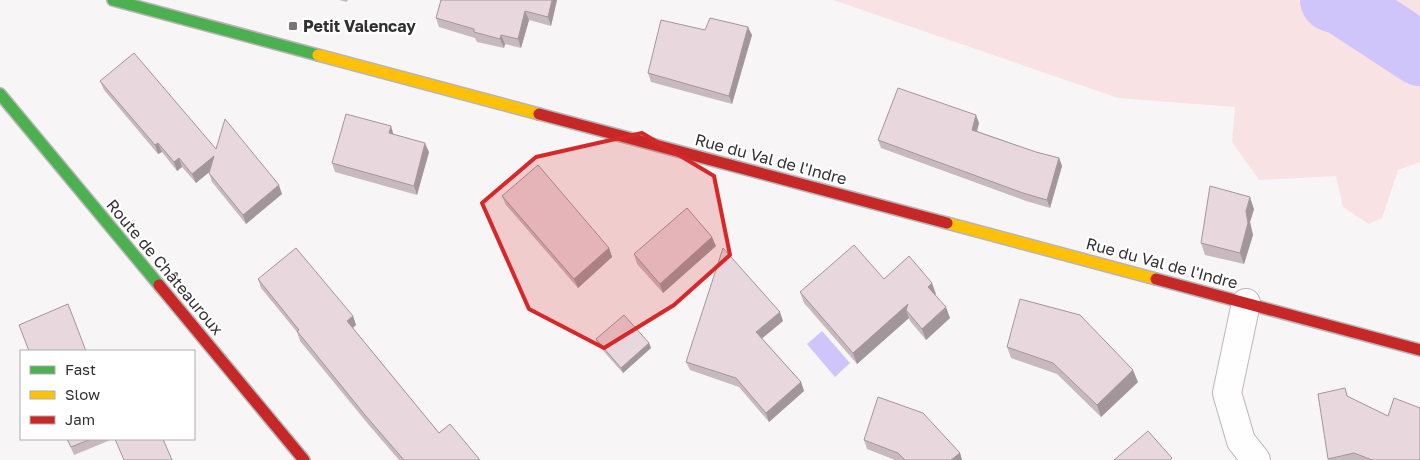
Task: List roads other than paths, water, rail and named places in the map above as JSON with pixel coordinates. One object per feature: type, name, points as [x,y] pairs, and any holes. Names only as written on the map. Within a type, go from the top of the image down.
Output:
[{"type":"street","name":"Rue du Val de l'Indre","points":[[112,0],[1420,350]]},
{"type":"street","name":"Route de Châteauroux","points":[[0,94],[304,460]]},
{"type":"street","points":[[1246,303],[1227,393],[1241,441],[1256,460]]},
{"type":"waterway","points":[[1332,0],[1342,3],[1420,54]]},
{"type":"place","name":"Petit Valencay","points":[[293,26]]}]
